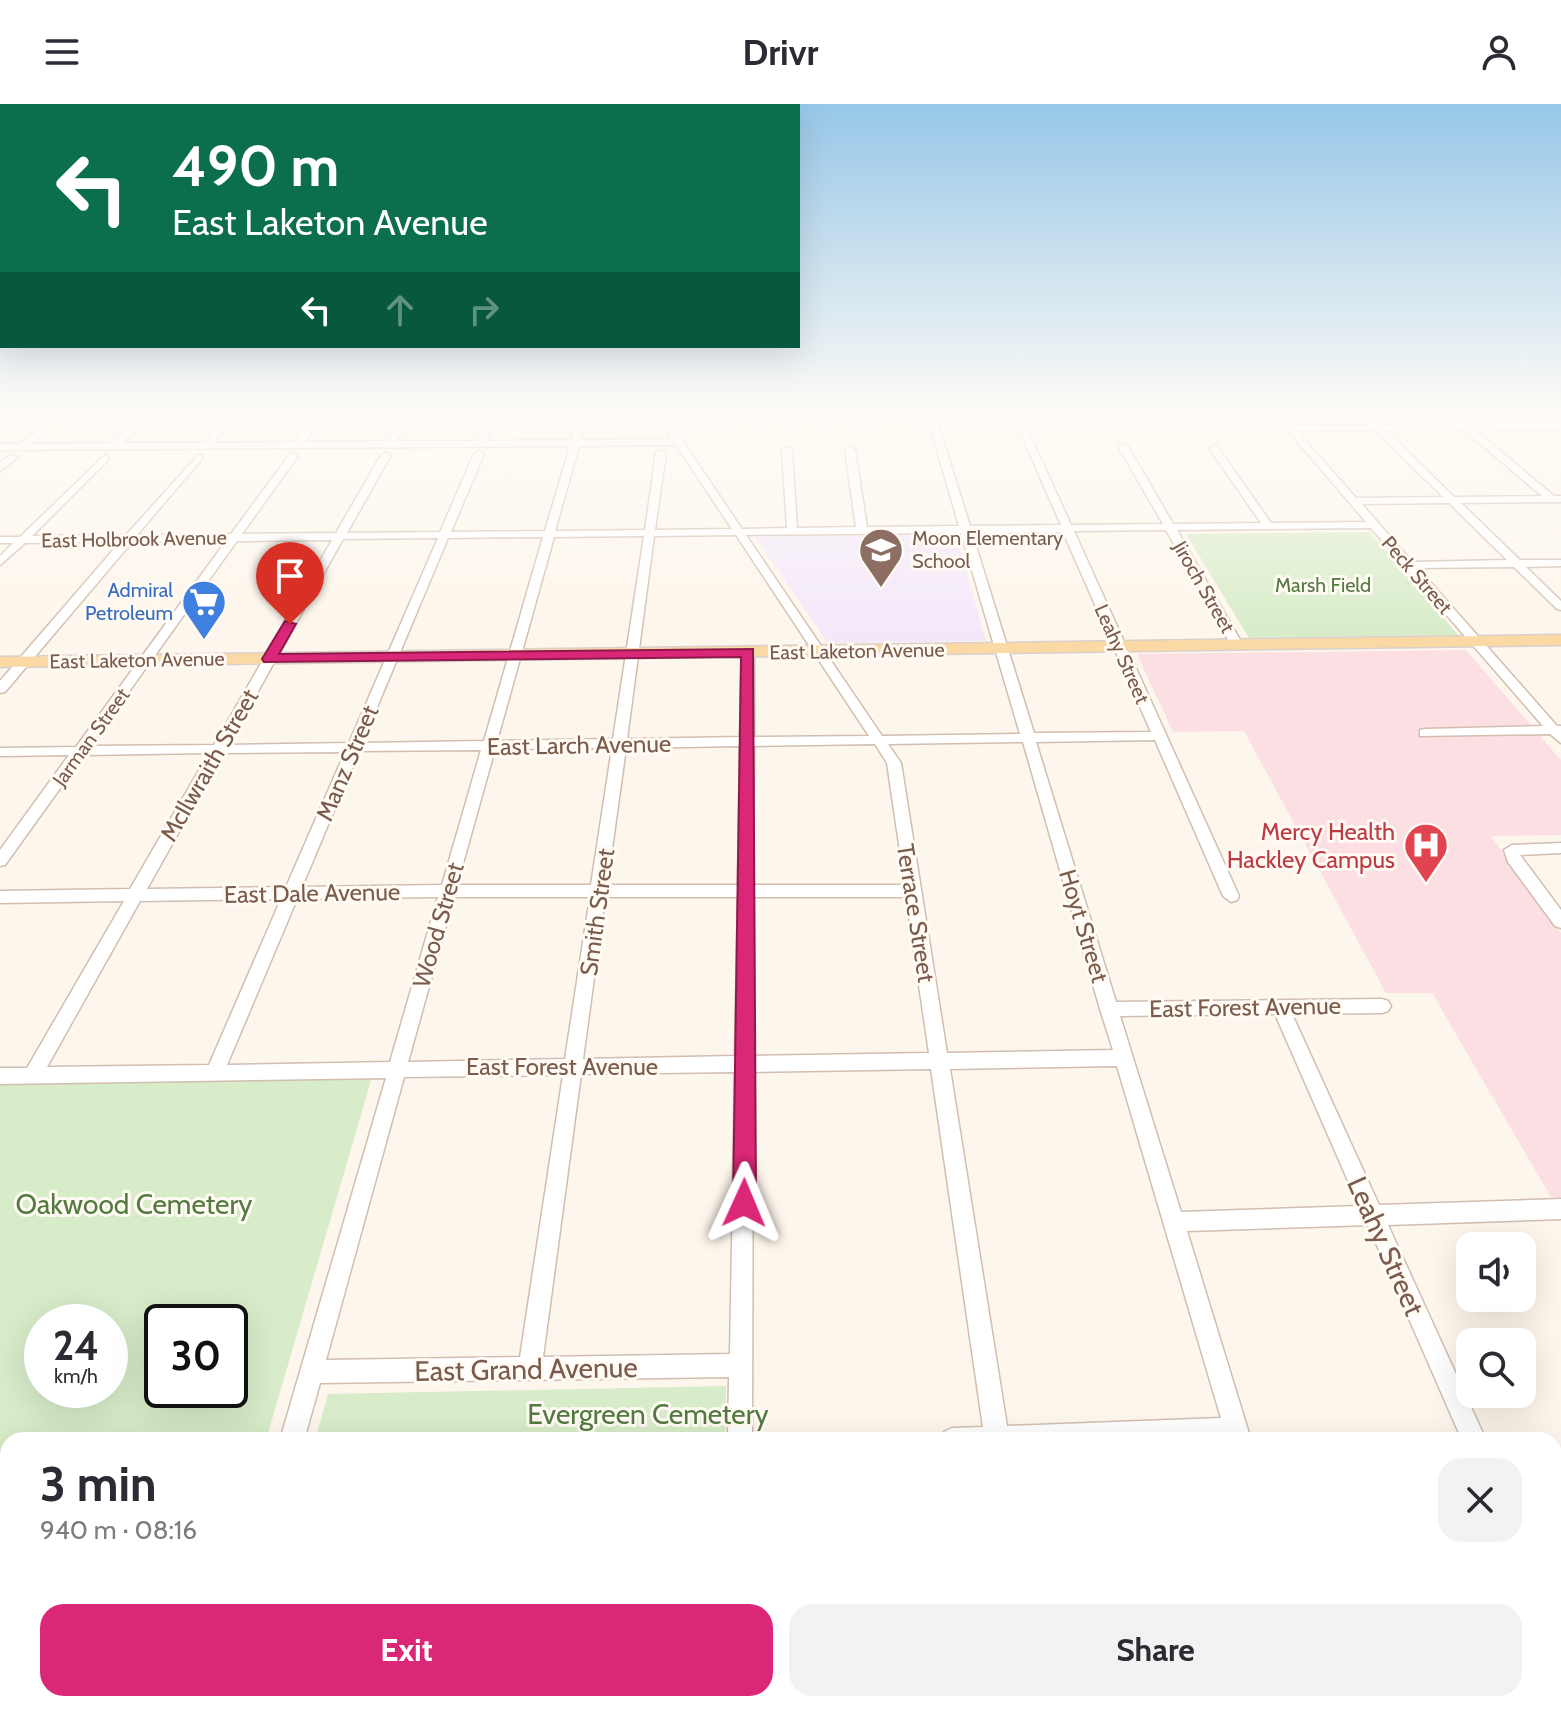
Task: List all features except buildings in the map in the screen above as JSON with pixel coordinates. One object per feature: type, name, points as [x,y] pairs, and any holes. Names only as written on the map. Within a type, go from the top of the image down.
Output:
[{"type":"main road","name":"East Laketon Avenue","points":[[0,662],[1561,640]]},
{"type":"street","points":[[0,562],[77,486]]},
{"type":"street","points":[[0,689],[173,486]]},
{"type":"street","name":"Jarman Street","points":[[0,861],[271,486]]},
{"type":"street","name":"McIlwraith Street","points":[[33,1075],[368,486]]},
{"type":"street","name":"Manz Street","points":[[215,1071],[465,486]]},
{"type":"street","name":"Wood Street","points":[[294,1432],[563,486]]},
{"type":"street","name":"Smith Street","points":[[530,1369],[657,486]]},
{"type":"street","name":"Terrace Street","points":[[709,486],[882,740],[894,763],[911,891],[996,1432]]},
{"type":"street","points":[[789,486],[792,532]]},
{"type":"street","points":[[855,486],[862,532]]},
{"type":"street","name":"Hoyt Street","points":[[952,486],[1236,1432]]},
{"type":"street","name":"Leahy Street","points":[[1049,486],[1231,896]]},
{"type":"street","name":"Jiroch Street","points":[[1146,486],[1237,645]]},
{"type":"street","points":[[1240,486],[1268,526]]},
{"type":"street","name":"Peck Street","points":[[1340,486],[1558,733]]},
{"type":"street","points":[[1437,486],[1561,607]]},
{"type":"street","points":[[1540,486],[1561,507]]},
{"type":"street","points":[[1353,501],[1556,499]]},
{"type":"street","name":"East Holbrook Avenue","points":[[0,540],[1373,525]]},
{"type":"street","points":[[1409,565],[1561,563]]},
{"type":"street","points":[[740,1432],[748,652]]},
{"type":"street","points":[[1425,733],[1558,733]]},
{"type":"street","name":"East Larch Avenue","points":[[0,752],[1158,736]]},
{"type":"street","points":[[1561,848],[1512,850],[1513,858],[1561,922]]},
{"type":"street","name":"East Dale Avenue","points":[[0,897],[911,891]]},
{"type":"street","name":"East Forest Avenue","points":[[1109,1009],[1382,1006]]},
{"type":"street","name":"Leahy Street","points":[[1281,1008],[1470,1432]]},
{"type":"street","name":"East Forest Avenue","points":[[0,1076],[1124,1058]]},
{"type":"street","points":[[1173,1222],[1561,1209]]},
{"type":"street","name":"East Grand Avenue","points":[[311,1372],[741,1365]]},
{"type":"shaded area","name":"Moon Elementary School","points":[[956,535],[986,641],[828,643],[755,537]]},
{"type":"shaded area","name":"Mercy Health Hackley Campus","points":[[1466,650],[1561,760],[1561,835],[1491,836],[1561,933],[1561,1197],[1551,1197],[1432,993],[1386,993],[1244,731],[1173,732],[1137,654]]},
{"type":"green space","name":"Marsh Field","points":[[1370,532],[1458,635],[1249,638],[1186,534]]},
{"type":"green space","name":"Oakwood Cemetery","points":[[372,1077],[268,1432],[0,1432],[0,1085]]},
{"type":"green space","name":"Evergreen Cemetery","points":[[726,1386],[725,1432],[317,1432],[328,1394]]},
{"type":"place","name":"Moon Elementary School","points":[[881,589]]},
{"type":"place","name":"Admiral Petroleum","points":[[204,641]]},
{"type":"place","name":"Mercy Health Hackley Campus","points":[[1426,884]]},
{"type":"route","points":[[290,624],[269,659],[748,652],[744,1203]]}]
